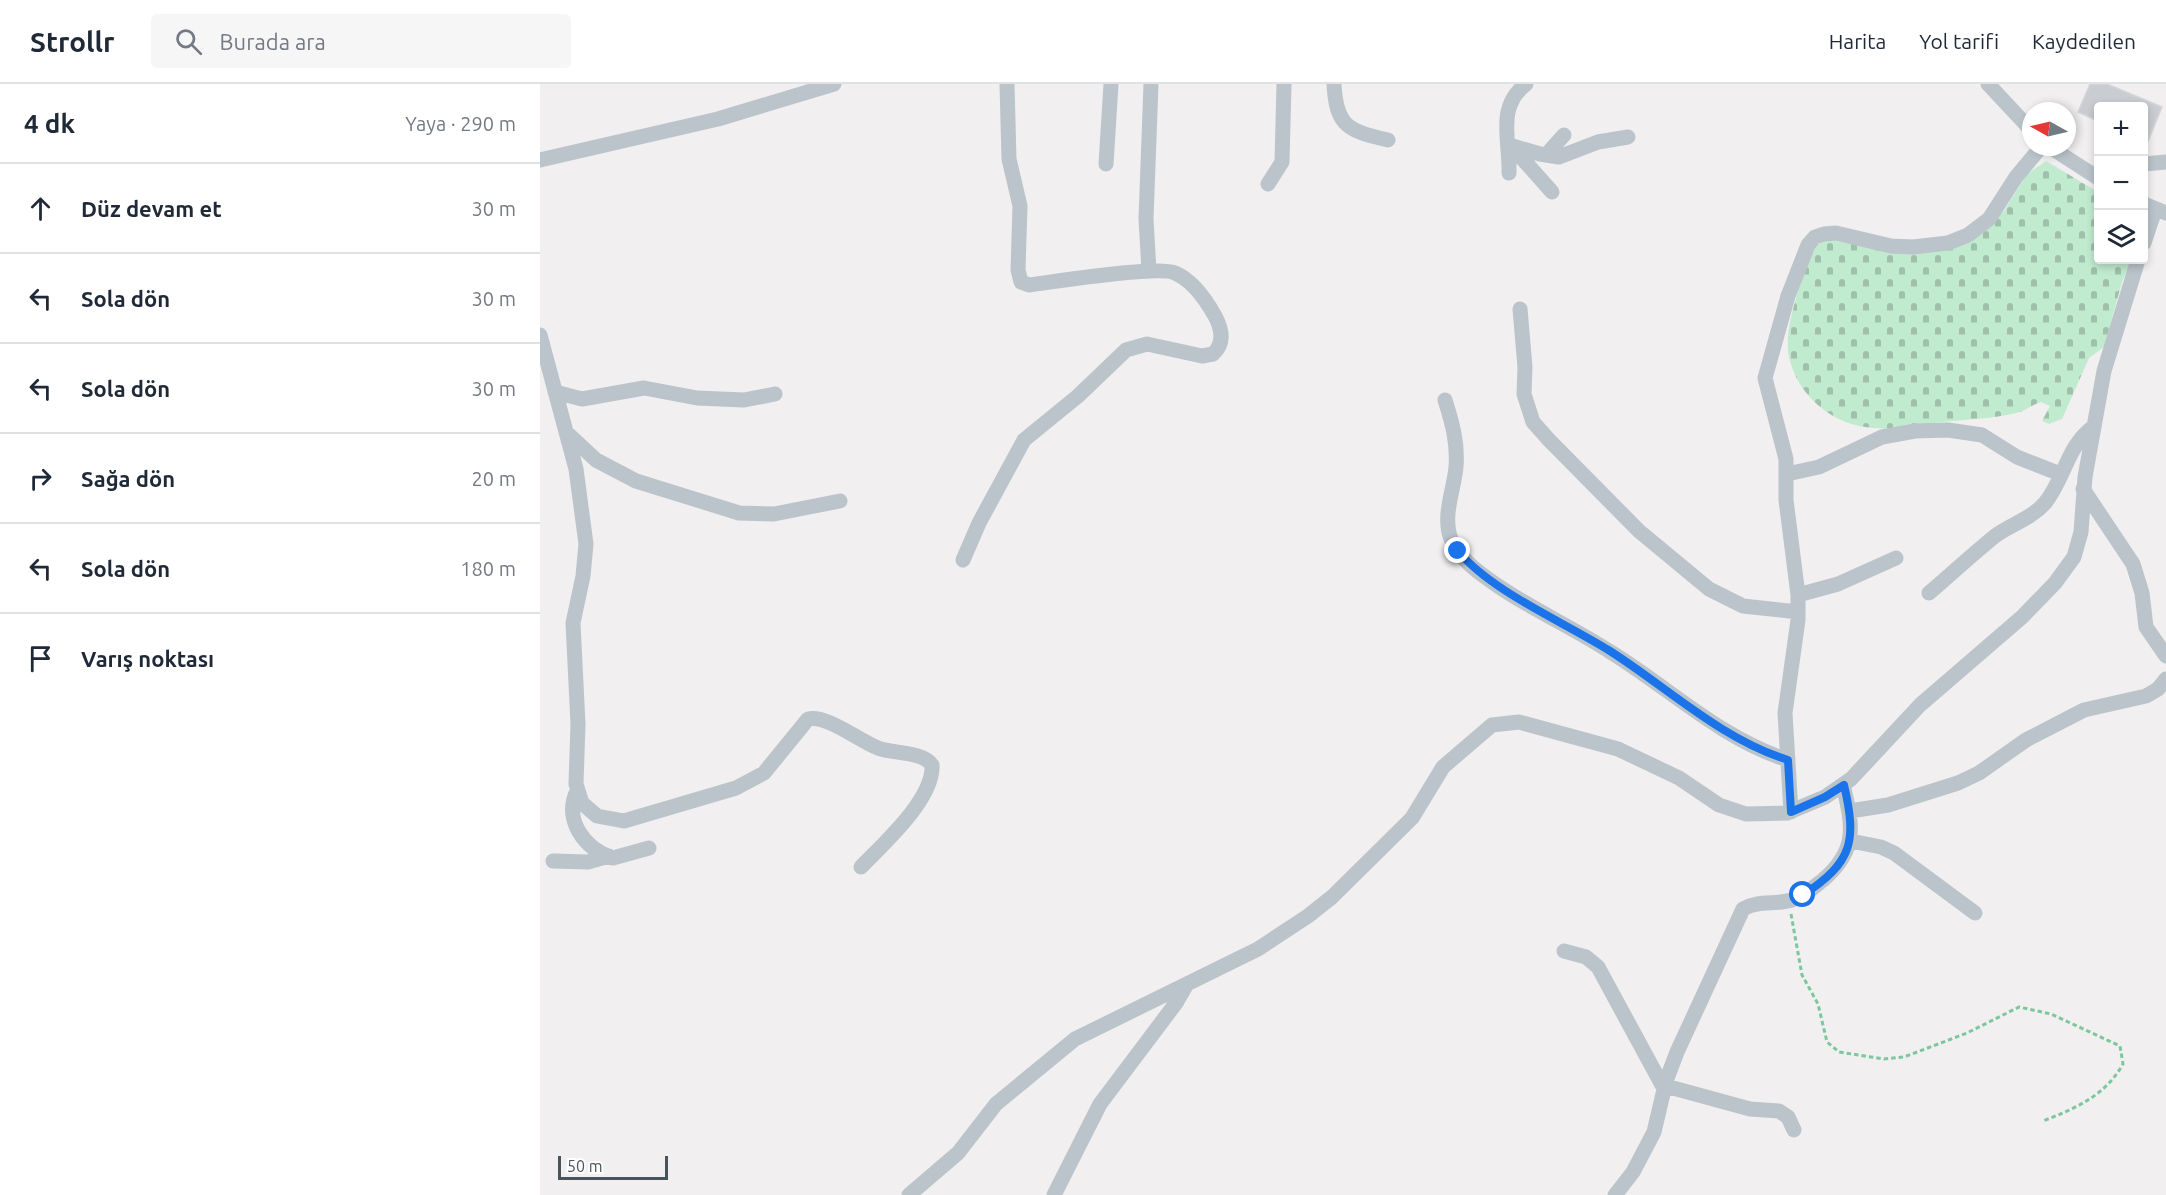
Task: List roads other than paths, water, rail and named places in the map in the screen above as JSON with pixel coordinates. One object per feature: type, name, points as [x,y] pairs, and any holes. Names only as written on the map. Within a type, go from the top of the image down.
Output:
[{"type":"street","points":[[540,160],[718,119],[833,84]]},
{"type":"street","points":[[963,560],[979,523],[1024,440],[1078,396],[1126,350],[1147,345],[1202,356],[1217,350],[1221,343],[1220,327],[1195,288],[1174,272],[1149,271],[1029,285],[1021,282],[1018,270],[1020,206],[1009,159],[1007,84]]},
{"type":"street","points":[[1106,164],[1111,84]]},
{"type":"street","points":[[1149,271],[1146,219],[1151,84]]},
{"type":"street","points":[[1268,184],[1282,162],[1284,84]]},
{"type":"street","points":[[1334,84],[1335,102],[1344,123],[1357,133],[1388,140]]},
{"type":"street","points":[[1509,173],[1513,146],[1507,108],[1517,91],[1526,84]]},
{"type":"street","points":[[1988,84],[2022,120]]},
{"type":"street","points":[[1546,155],[1564,135]]},
{"type":"street","points":[[1513,146],[1559,157],[1598,142],[1628,137]]},
{"type":"street","points":[[1513,146],[1552,192]]},
{"type":"street","points":[[1791,812],[1785,713],[1798,612],[1798,595],[1785,500],[1786,459],[1767,390],[1766,369],[1788,296],[1808,245],[1815,237],[1836,233],[1891,246],[1913,247],[1959,240],[1989,219],[2016,177],[2034,156]]},
{"type":"street","points":[[2064,156],[2094,175]]},
{"type":"street","points":[[2148,164],[2166,162]]},
{"type":"street","points":[[2078,165],[2094,165]]},
{"type":"street","points":[[2148,231],[2155,209]]},
{"type":"street","points":[[909,1195],[958,1153],[996,1104],[1061,1049],[1092,1029],[1272,940],[1332,897],[1412,818],[1443,767],[1467,745],[1500,722],[1531,724],[1618,749],[1678,778],[1729,809],[1760,815],[1791,812],[1825,797],[1844,785],[1920,705],[2022,617],[2066,571],[2078,547],[2083,489],[2104,371],[2137,264]]},
{"type":"street","points":[[1520,309],[1525,367],[1524,394],[1529,413],[1538,428],[1639,531],[1698,582],[1720,596],[1743,606],[1798,612]]},
{"type":"street","points":[[540,335],[577,477],[586,544],[583,576],[573,623],[578,724],[578,791],[582,803],[597,816],[624,821],[752,782],[764,773],[808,719],[821,719],[876,748],[923,759],[932,765],[928,780],[915,807],[861,867]]},
{"type":"street","points":[[555,392],[582,399],[644,388],[697,398],[744,400],[775,394]]},
{"type":"street","points":[[1445,400],[1456,446],[1456,465],[1449,506],[1449,530],[1458,551],[1469,564],[1496,585],[1611,652],[1737,738],[1788,760]]},
{"type":"street","points":[[1929,593],[1996,536],[2029,517],[2045,502],[2073,446],[2080,436],[2093,427]]},
{"type":"street","points":[[1787,474],[1819,467],[1882,437],[1915,431],[1948,430],[1982,435],[2017,456],[2060,474]]},
{"type":"street","points":[[566,432],[596,460],[636,481],[739,513],[774,514],[840,501]]},
{"type":"street","points":[[2083,489],[2136,570],[2146,627],[2166,656]]},
{"type":"street","points":[[1798,595],[1838,584],[1896,558]]},
{"type":"street","points":[[1850,811],[1888,805],[1958,783],[1978,773],[2026,740],[2084,710],[2146,696],[2158,689],[2166,679]]},
{"type":"street","points":[[1616,1195],[1633,1172],[1654,1132],[1665,1086],[1677,1052],[1743,909],[1758,903],[1789,900],[1803,895],[1829,874],[1847,851],[1851,841],[1850,811],[1844,785]]},
{"type":"street","points":[[578,791],[572,808],[575,826],[593,847],[613,858],[649,848]]},
{"type":"street","points":[[1851,841],[1881,847],[1894,853],[1975,913]]},
{"type":"street","points":[[554,861],[588,862],[609,856]]},
{"type":"street","points":[[1564,951],[1586,957],[1599,967],[1659,1081],[1665,1086],[1750,1109],[1779,1111],[1788,1117],[1794,1130]]},
{"type":"street","points":[[1054,1195],[1100,1104],[1176,1003],[1187,984]]}]
